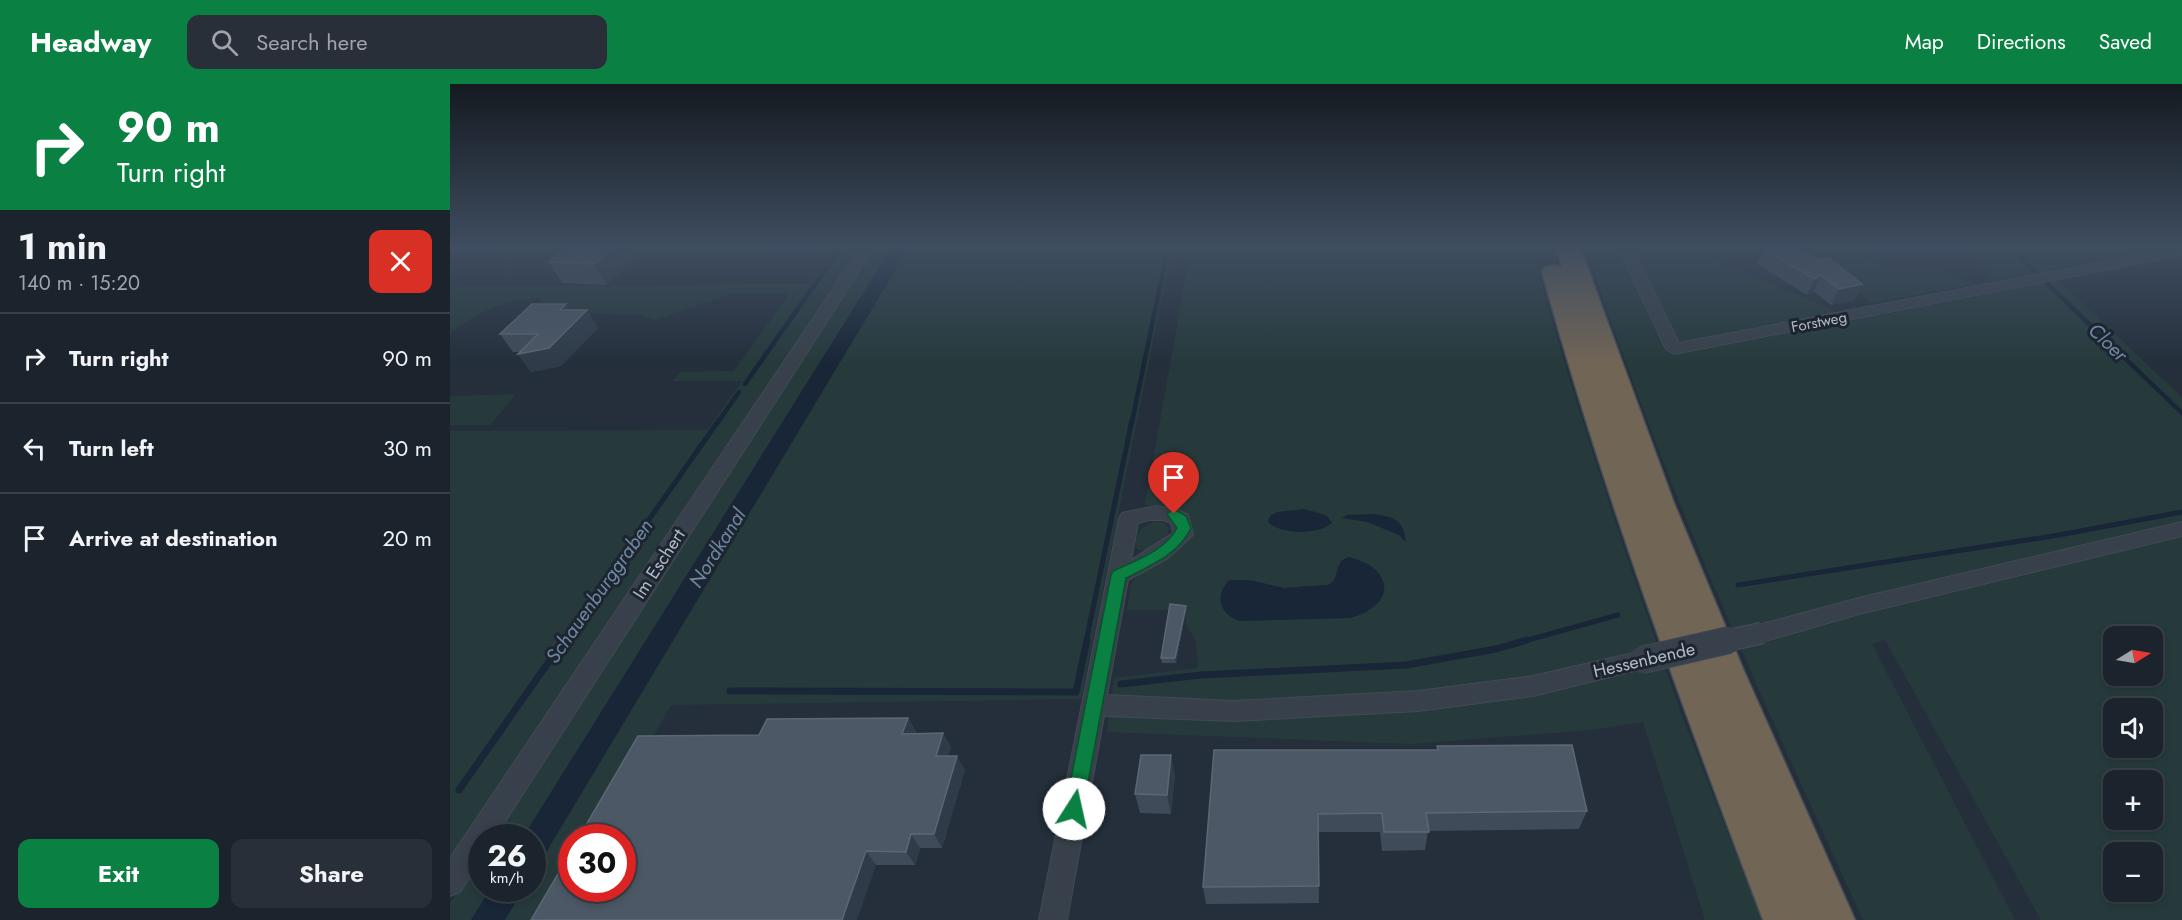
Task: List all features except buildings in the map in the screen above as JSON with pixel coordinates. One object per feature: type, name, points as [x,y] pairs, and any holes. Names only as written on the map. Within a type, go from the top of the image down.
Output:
[{"type":"highway","points":[[1557,286],[1584,377],[1639,536],[1787,920]]},
{"type":"highway","points":[[1581,286],[1604,358],[1672,538],[1762,760],[1831,920]]},
{"type":"street","name":"Im Eschert","points":[[450,882],[842,286]]},
{"type":"street","name":"Forstweg","points":[[1644,286],[1674,349],[2000,286]]},
{"type":"street","points":[[1053,920],[1094,705],[1119,575],[1130,518],[1164,512],[1174,514],[1181,520],[1183,534],[1156,556],[1119,575]]},
{"type":"street","name":"Hessenbende","points":[[1094,705],[1235,711],[1418,701],[1533,686],[1762,633],[1859,606],[2182,529]]},
{"type":"green space","points":[[837,286],[476,824],[468,824],[468,836],[450,863],[450,431],[707,430],[742,381],[673,381],[680,372],[734,371],[789,294],[734,293],[654,320],[640,315],[587,314],[550,309],[539,298],[526,299],[492,308],[470,319],[450,333],[450,287]]},
{"type":"green space","points":[[851,286],[868,286],[531,824],[501,824]]},
{"type":"green space","points":[[886,286],[1164,286],[1081,699],[671,705],[603,824],[563,824]]},
{"type":"green space","points":[[1184,286],[1542,286],[1581,416],[1685,724],[1762,920],[1705,920],[1643,722],[1591,730],[1411,744],[1107,732],[1114,678],[1198,668],[1196,642],[1186,624],[1186,610],[1127,610],[1131,584],[1138,575],[1180,545],[1180,512],[1162,505],[1145,505]],"holes":[[[1315,511],[1327,516],[1332,523],[1284,530],[1268,522]],[[1357,559],[1380,577],[1220,604],[1249,580],[1284,588],[1328,585],[1334,581],[1338,565]]]},
{"type":"green space","points":[[1599,286],[1776,286],[1831,309],[1846,322],[2029,286],[2064,286],[2182,397],[2182,920],[2041,920],[1885,640],[1872,644],[2015,920],[1863,920],[1751,671],[1680,504]]},
{"type":"green space","points":[[1847,286],[1963,286],[1874,303]]},
{"type":"green space","points":[[516,394],[490,425],[450,425],[450,398],[453,396]]},
{"type":"green space","points":[[1155,521],[1163,522],[1170,529],[1166,537],[1144,551],[1137,549],[1135,539],[1141,529]]},
{"type":"green space","points":[[558,832],[559,902],[549,920],[505,920],[516,902],[546,902],[546,852]]},
{"type":"green space","points":[[468,875],[468,902],[482,902],[471,920],[450,920],[450,903]]},
{"type":"water","name":"Nordkanal","points":[[868,286],[886,286],[563,824],[558,824],[558,832],[546,852],[546,824],[531,824]]},
{"type":"water","points":[[1304,509],[1327,516],[1332,523],[1318,530],[1300,532],[1282,529],[1268,522],[1270,516],[1277,512]]},
{"type":"water","points":[[1347,515],[1387,516],[1400,523],[1406,542],[1399,535],[1367,522],[1342,518]]},
{"type":"water","points":[[1348,557],[1374,569],[1382,577],[1384,586],[1383,596],[1376,604],[1366,612],[1350,618],[1240,621],[1228,614],[1221,604],[1224,586],[1229,580],[1249,580],[1284,588],[1328,585],[1334,581],[1341,561]]},
{"type":"water","points":[[482,902],[516,902],[505,920],[471,920]]},
{"type":"waterway","name":"Schauenburggraben","points":[[745,384],[814,286]]},
{"type":"waterway","points":[[1132,422],[1160,286]]},
{"type":"waterway","name":"Cloer","points":[[2050,286],[2182,413]]},
{"type":"waterway","name":"Schauenburggraben","points":[[718,422],[739,392]]},
{"type":"waterway","name":"Schauenburggraben","points":[[563,642],[719,420]]},
{"type":"waterway","points":[[1086,642],[1132,420]]},
{"type":"waterway","points":[[1738,585],[2059,535],[2182,512]]},
{"type":"waterway","points":[[1521,642],[1618,615]]},
{"type":"waterway","name":"Schauenburggraben","points":[[459,790],[564,640]]},
{"type":"waterway","points":[[730,691],[1076,692],[1087,640]]},
{"type":"waterway","points":[[1121,684],[1201,675],[1406,665],[1496,649],[1527,640]]},
{"type":"route","points":[[1074,809],[1119,575],[1156,556],[1178,540],[1184,528],[1181,520],[1174,514]]}]
